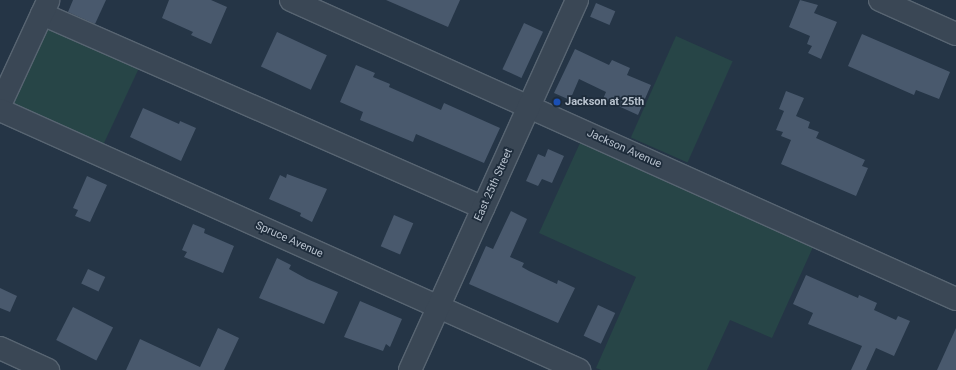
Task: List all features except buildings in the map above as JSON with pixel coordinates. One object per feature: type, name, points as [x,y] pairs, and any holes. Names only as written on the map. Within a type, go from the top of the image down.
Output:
[{"type":"street","name":"Jackson Avenue","points":[[291,0],[956,299]]},
{"type":"street","name":"East 25th Street","points":[[410,370],[577,0]]},
{"type":"street","points":[[880,0],[956,34]]},
{"type":"street","points":[[0,105],[45,7],[483,208]]},
{"type":"street","name":"Spruce Avenue","points":[[0,110],[579,370]]},
{"type":"street","points":[[0,348],[48,370]]},
{"type":"green space","points":[[49,22],[141,65],[103,146],[11,104]]},
{"type":"green space","points":[[676,36],[733,61],[687,163],[631,137]]},
{"type":"green space","points":[[580,143],[813,247],[772,338],[730,320],[707,370],[601,370],[596,368],[636,277],[539,233]]},
{"type":"place","name":"Jackson at 25th","points":[[557,102]]}]
